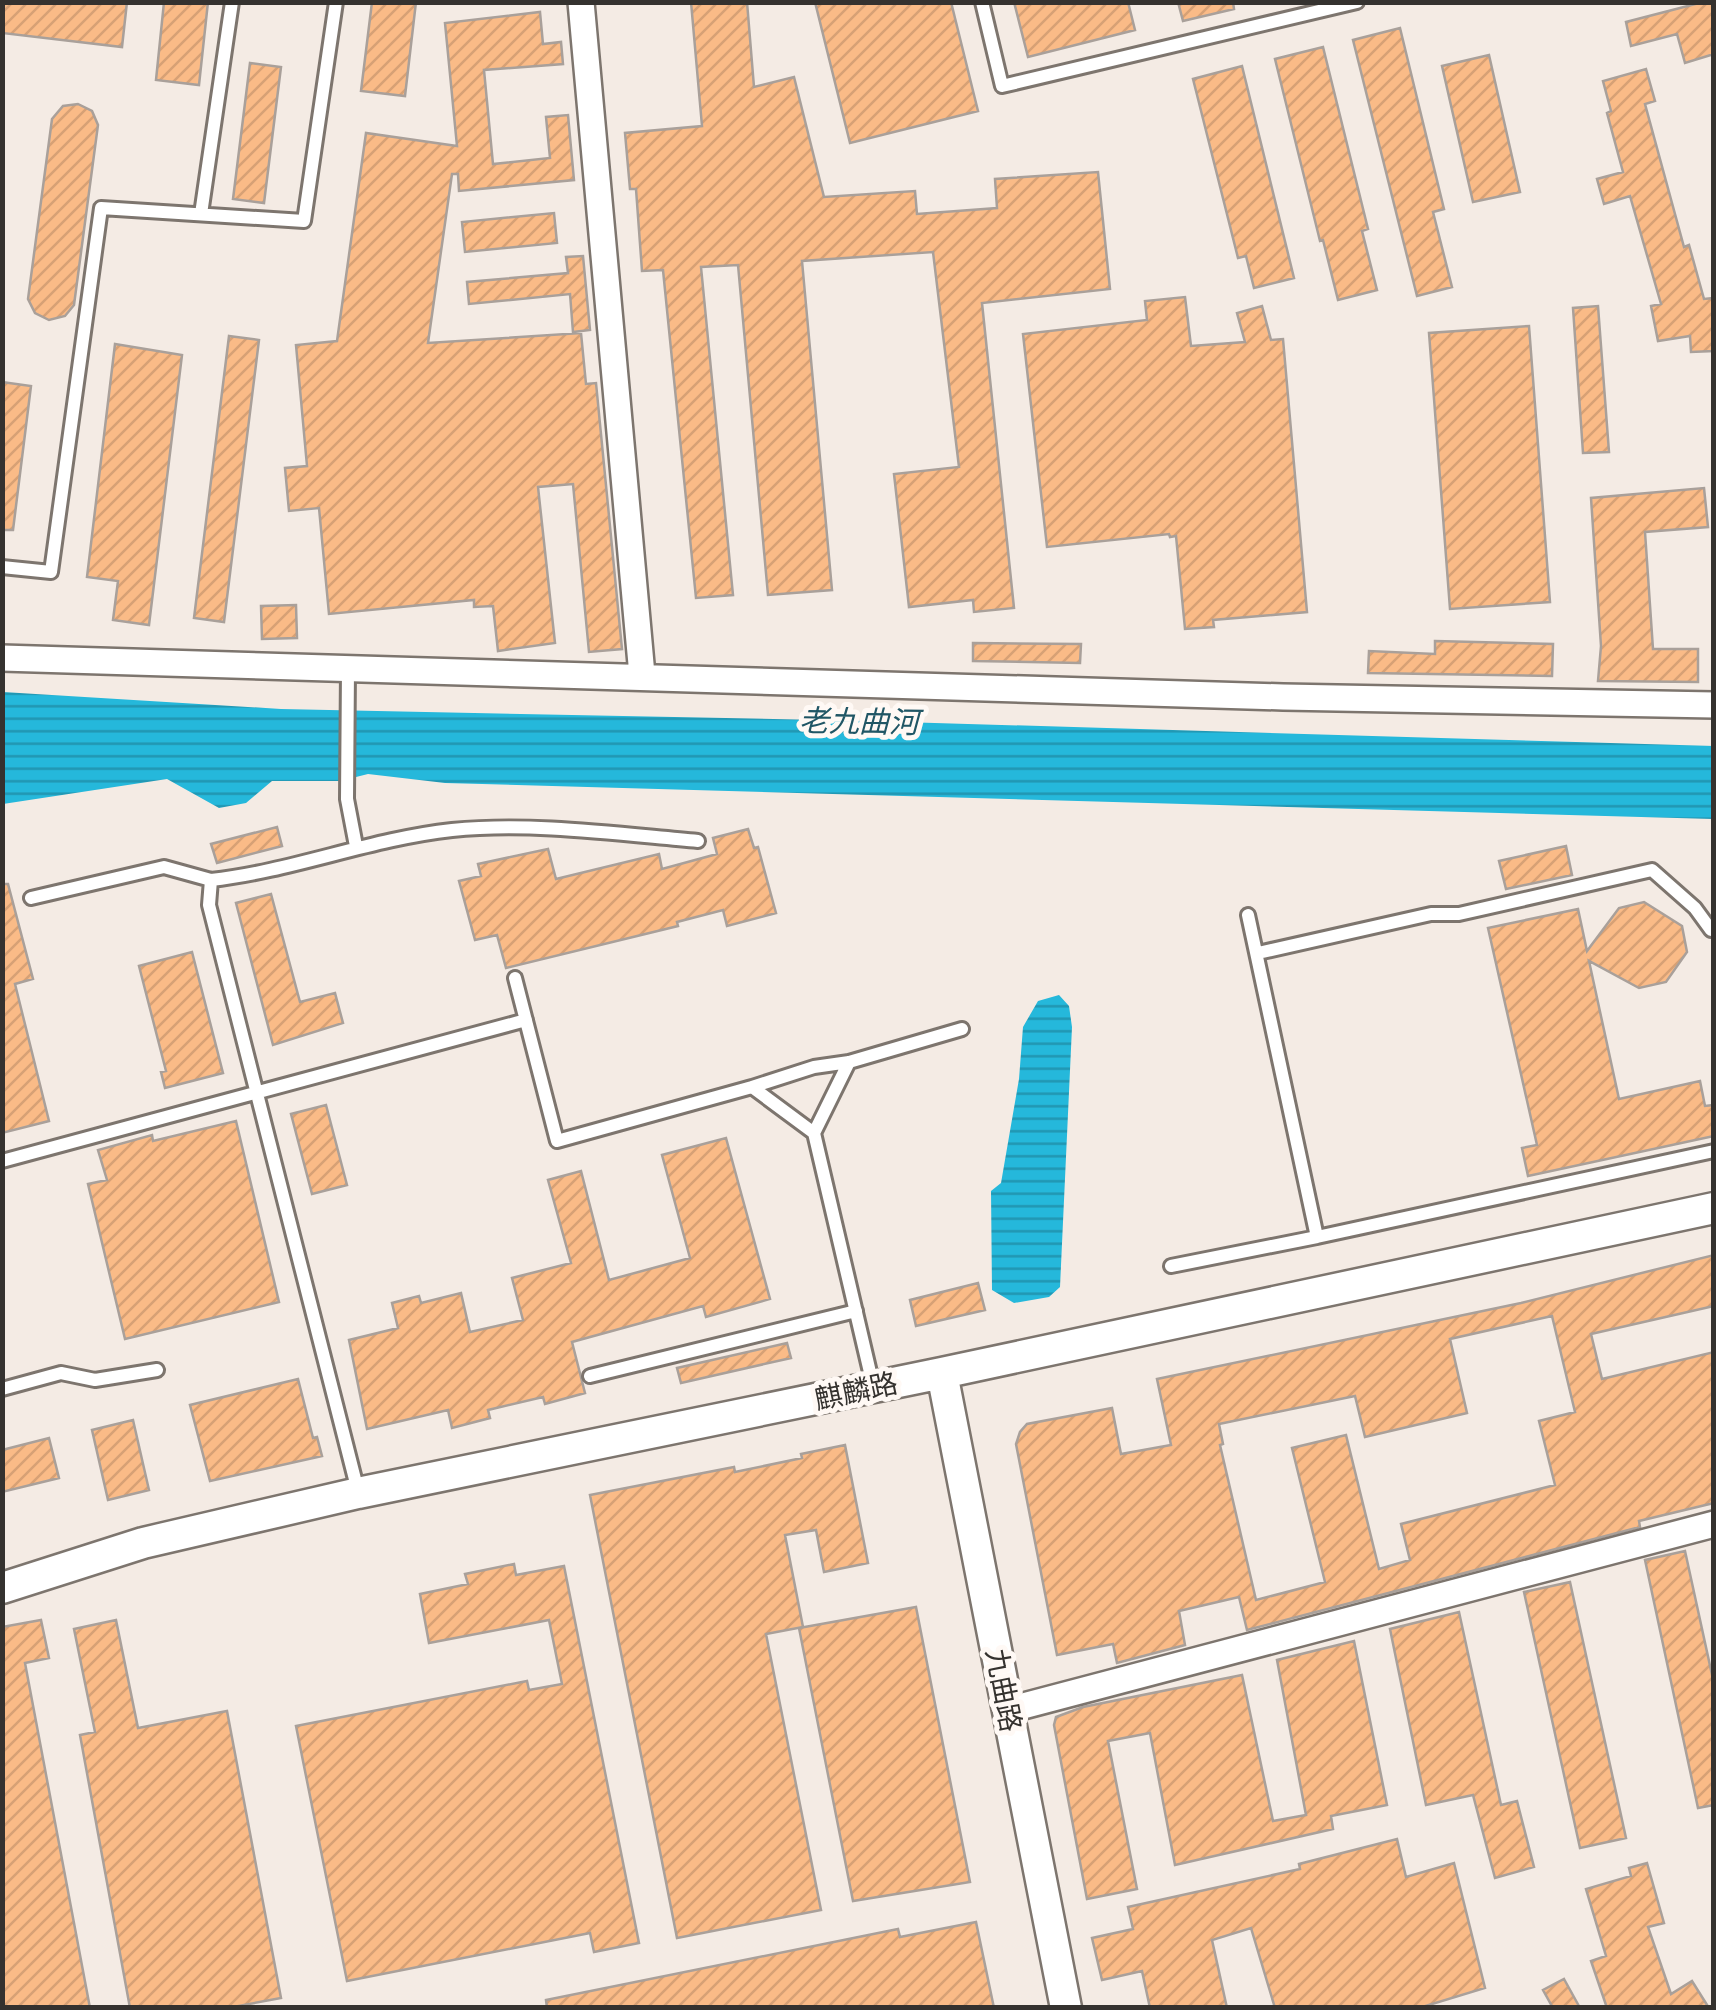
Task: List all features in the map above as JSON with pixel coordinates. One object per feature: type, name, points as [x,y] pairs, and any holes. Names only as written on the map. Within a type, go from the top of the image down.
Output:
[{"type":"street","points":[[581,2],[642,676]]},
{"type":"street","points":[[2,658],[1283,698],[1714,706]]},
{"type":"street","name":"麒麟路","points":[[2,1588],[143,1543],[358,1493],[942,1374],[1714,1208]]},
{"type":"street","name":"九曲路","points":[[942,1374],[1066,2008]]},
{"type":"street","points":[[1008,1710],[1714,1524]]},
{"type":"lane","points":[[202,214],[232,2]]},
{"type":"lane","points":[[2,567],[51,572],[101,208],[304,222],[336,2]]},
{"type":"lane","points":[[982,2],[1002,86],[1357,2]]},
{"type":"lane","points":[[348,669],[347,799],[356,846]]},
{"type":"lane","points":[[31,898],[164,866],[211,880],[238,877],[356,846],[454,830],[563,830],[698,841]]},
{"type":"lane","points":[[1258,953],[1430,914],[1459,914],[1652,870],[1714,930]]},
{"type":"lane","points":[[211,880],[209,905],[358,1493]]},
{"type":"lane","points":[[1248,914],[1317,1238]]},
{"type":"lane","points":[[515,978],[557,1141],[962,1029]]},
{"type":"lane","points":[[2,1161],[526,1020]]},
{"type":"lane","points":[[849,1062],[814,1133],[874,1388]]},
{"type":"lane","points":[[752,1087],[814,1133]]},
{"type":"lane","points":[[1171,1266],[1317,1238],[1714,1150]]},
{"type":"lane","points":[[590,1376],[856,1311]]},
{"type":"lane","points":[[2,1388],[61,1373],[95,1380],[157,1370]]},
{"type":"water","name":"老九曲河","points":[[3,692],[281,709],[868,721],[1714,746],[1713,819],[445,783],[368,774],[340,781],[272,781],[246,803],[219,808],[167,779],[3,804]]},
{"type":"water","points":[[1059,995],[1069,1006],[1072,1027],[1060,1287],[1049,1297],[1014,1303],[992,1290],[991,1191],[1001,1183],[1019,1079],[1023,1027],[1038,1001]]},
{"type":"building","points":[[2,2],[127,2],[122,47],[2,33]]},
{"type":"building","points":[[164,2],[208,2],[199,85],[156,80]]},
{"type":"building","points":[[372,2],[416,2],[405,96],[361,91]]},
{"type":"building","points":[[691,2],[747,2],[754,87],[794,77],[824,197],[915,191],[917,214],[997,208],[995,179],[1098,172],[1110,289],[982,303],[1014,608],[974,612],[973,600],[909,607],[894,474],[959,467],[933,252],[802,261],[832,590],[768,595],[738,265],[701,267],[733,595],[696,598],[663,270],[642,271],[636,189],[630,189],[625,133],[702,126]]},
{"type":"building","points":[[815,2],[951,2],[978,111],[850,143]]},
{"type":"building","points":[[1014,2],[1128,2],[1135,30],[1028,57]]},
{"type":"building","points":[[1178,2],[1233,2],[1234,9],[1183,21]]},
{"type":"building","points":[[1714,2],[1714,54],[1685,63],[1677,34],[1631,46],[1626,22]]},
{"type":"building","points":[[540,12],[543,44],[561,42],[563,64],[484,70],[493,164],[550,158],[546,117],[568,115],[574,180],[459,191],[458,174],[452,174],[428,343],[581,333],[586,384],[596,383],[622,649],[589,652],[573,484],[538,487],[555,643],[498,651],[493,606],[474,607],[474,600],[329,614],[319,508],[289,511],[285,468],[307,466],[296,345],[337,341],[366,133],[457,146],[445,23]]},
{"type":"building","points":[[1400,28],[1444,209],[1433,212],[1452,287],[1417,296],[1353,40]]},
{"type":"building","points":[[1323,47],[1368,229],[1362,231],[1377,290],[1338,300],[1275,59]]},
{"type":"building","points":[[1489,55],[1520,192],[1473,202],[1442,66]]},
{"type":"building","points":[[250,63],[281,67],[264,203],[233,199]]},
{"type":"building","points":[[1242,66],[1294,278],[1254,288],[1246,256],[1238,258],[1193,79]]},
{"type":"building","points":[[1646,69],[1655,101],[1645,104],[1684,247],[1689,245],[1704,299],[1714,298],[1714,351],[1691,352],[1690,336],[1658,341],[1651,306],[1661,304],[1630,196],[1604,204],[1597,179],[1623,172],[1603,81]]},
{"type":"building","points":[[78,104],[92,111],[98,125],[74,305],[65,316],[49,320],[35,313],[28,299],[52,119],[63,106]]},
{"type":"building","points":[[554,213],[557,243],[465,252],[462,222]]},
{"type":"building","points":[[583,256],[590,330],[573,332],[570,294],[469,304],[467,282],[568,273],[566,257]]},
{"type":"building","points":[[1185,297],[1191,346],[1245,342],[1237,313],[1262,306],[1271,340],[1283,339],[1307,612],[1213,620],[1214,627],[1185,629],[1176,536],[1047,547],[1023,334],[1147,320],[1145,301]]},
{"type":"building","points":[[1598,306],[1609,452],[1583,453],[1573,308]]},
{"type":"building","points":[[1529,326],[1550,602],[1450,609],[1429,333]]},
{"type":"building","points":[[229,336],[259,340],[224,622],[194,618]]},
{"type":"building","points":[[115,344],[182,355],[149,625],[113,620],[118,581],[87,577]]},
{"type":"building","points":[[2,382],[31,386],[13,530],[2,530]]},
{"type":"building","points":[[1704,488],[1708,527],[1645,532],[1653,649],[1698,649],[1698,682],[1598,681],[1601,646],[1591,498]]},
{"type":"building","points":[[296,605],[297,638],[262,639],[261,606]]},
{"type":"building","points":[[1435,641],[1553,644],[1552,676],[1368,673],[1369,651],[1435,654]]},
{"type":"building","points":[[973,643],[1081,644],[1080,663],[973,661]]},
{"type":"building","points":[[277,827],[282,846],[217,863],[211,844]]},
{"type":"building","points":[[748,829],[754,848],[758,847],[776,913],[727,926],[723,910],[677,922],[678,926],[506,968],[497,935],[475,940],[459,881],[481,876],[478,864],[548,849],[556,879],[659,854],[662,869],[717,854],[713,838]]},
{"type":"building","points":[[1566,846],[1572,875],[1506,889],[1499,861]]},
{"type":"building","points":[[2,884],[8,884],[33,979],[15,984],[49,1121],[2,1133]]},
{"type":"building","points":[[271,894],[300,1002],[335,993],[343,1023],[273,1045],[236,903]]},
{"type":"building","points":[[1644,902],[1682,926],[1687,952],[1666,982],[1639,988],[1589,961],[1619,1099],[1700,1081],[1705,1106],[1714,1105],[1714,1136],[1528,1176],[1522,1148],[1537,1145],[1488,928],[1578,909],[1587,951],[1619,908]]},
{"type":"building","points":[[192,952],[223,1073],[165,1088],[161,1072],[166,1071],[139,966]]},
{"type":"building","points":[[326,1105],[347,1185],[312,1194],[291,1114]]},
{"type":"building","points":[[236,1121],[279,1302],[125,1339],[88,1184],[107,1180],[98,1150],[152,1135],[153,1141]]},
{"type":"building","points":[[726,1138],[770,1299],[706,1317],[703,1306],[572,1342],[585,1393],[545,1404],[543,1397],[488,1410],[490,1418],[452,1428],[448,1410],[367,1429],[349,1340],[398,1328],[392,1303],[419,1296],[421,1303],[461,1293],[470,1332],[523,1320],[512,1278],[571,1263],[548,1180],[581,1171],[609,1280],[690,1258],[662,1155]]},
{"type":"building","points":[[1714,1255],[1714,1306],[1591,1334],[1602,1379],[1714,1352],[1714,1503],[1639,1521],[1640,1527],[1247,1630],[1239,1597],[1179,1611],[1185,1645],[1117,1663],[1113,1644],[1057,1655],[1016,1444],[1027,1424],[1112,1408],[1121,1454],[1171,1445],[1157,1379],[1521,1303]],"holes":[[[1552,1316],[1575,1412],[1539,1421],[1555,1485],[1401,1524],[1410,1560],[1379,1569],[1346,1435],[1292,1448],[1325,1582],[1256,1600],[1220,1445],[1223,1444],[1219,1424],[1355,1396],[1365,1437],[1467,1413],[1450,1339]]]},
{"type":"building","points":[[978,1283],[985,1310],[916,1326],[910,1300]]},
{"type":"building","points":[[787,1343],[791,1358],[681,1383],[677,1368]]},
{"type":"building","points":[[298,1379],[313,1438],[317,1437],[322,1456],[210,1481],[190,1405]]},
{"type":"building","points":[[133,1420],[149,1490],[108,1500],[92,1430]]},
{"type":"building","points":[[49,1438],[59,1478],[2,1492],[2,1450]]},
{"type":"building","points":[[845,1445],[868,1563],[824,1572],[816,1530],[785,1535],[803,1627],[766,1634],[821,1910],[677,1938],[590,1495],[734,1467],[735,1472]]},
{"type":"building","points":[[1685,1551],[1714,1684],[1714,1805],[1698,1808],[1645,1560]]},
{"type":"building","points":[[514,1564],[516,1575],[564,1566],[639,1943],[594,1952],[590,1933],[347,1981],[296,1726],[527,1681],[529,1690],[562,1684],[549,1620],[429,1643],[420,1594],[468,1584],[465,1574]]},
{"type":"building","points":[[1570,1582],[1626,1838],[1580,1848],[1524,1592]]},
{"type":"building","points":[[916,1607],[970,1882],[853,1901],[799,1628]]},
{"type":"building","points":[[1459,1612],[1501,1805],[1517,1801],[1534,1867],[1495,1878],[1473,1795],[1426,1805],[1390,1629]]},
{"type":"building","points":[[41,1620],[49,1658],[25,1663],[90,2008],[2,2008],[2,1627]]},
{"type":"building","points":[[116,1620],[138,1728],[227,1711],[281,1998],[228,2008],[130,2008],[80,1735],[95,1732],[74,1629]]},
{"type":"building","points":[[1354,1641],[1387,1805],[1331,1816],[1333,1829],[1175,1865],[1150,1733],[1108,1741],[1137,1889],[1087,1899],[1054,1725],[1056,1717],[1083,1707],[1242,1675],[1273,1821],[1306,1815],[1277,1660]]},
{"type":"building","points":[[1397,1839],[1406,1877],[1454,1863],[1485,1988],[1419,2008],[1275,2008],[1251,1928],[1212,1940],[1227,2008],[1150,2008],[1142,1971],[1102,1980],[1092,1938],[1133,1929],[1128,1907],[1300,1869],[1299,1864]]},
{"type":"building","points":[[1647,1863],[1664,1923],[1648,1927],[1671,1994],[1692,1981],[1709,2008],[1607,2008],[1591,1961],[1606,1956],[1586,1889],[1631,1876],[1629,1868]]},
{"type":"building","points":[[976,1922],[994,2008],[547,2008],[546,2000],[898,1929],[900,1937]]},
{"type":"building","points":[[1564,1979],[1580,2008],[1553,2008],[1543,1990]]}]
